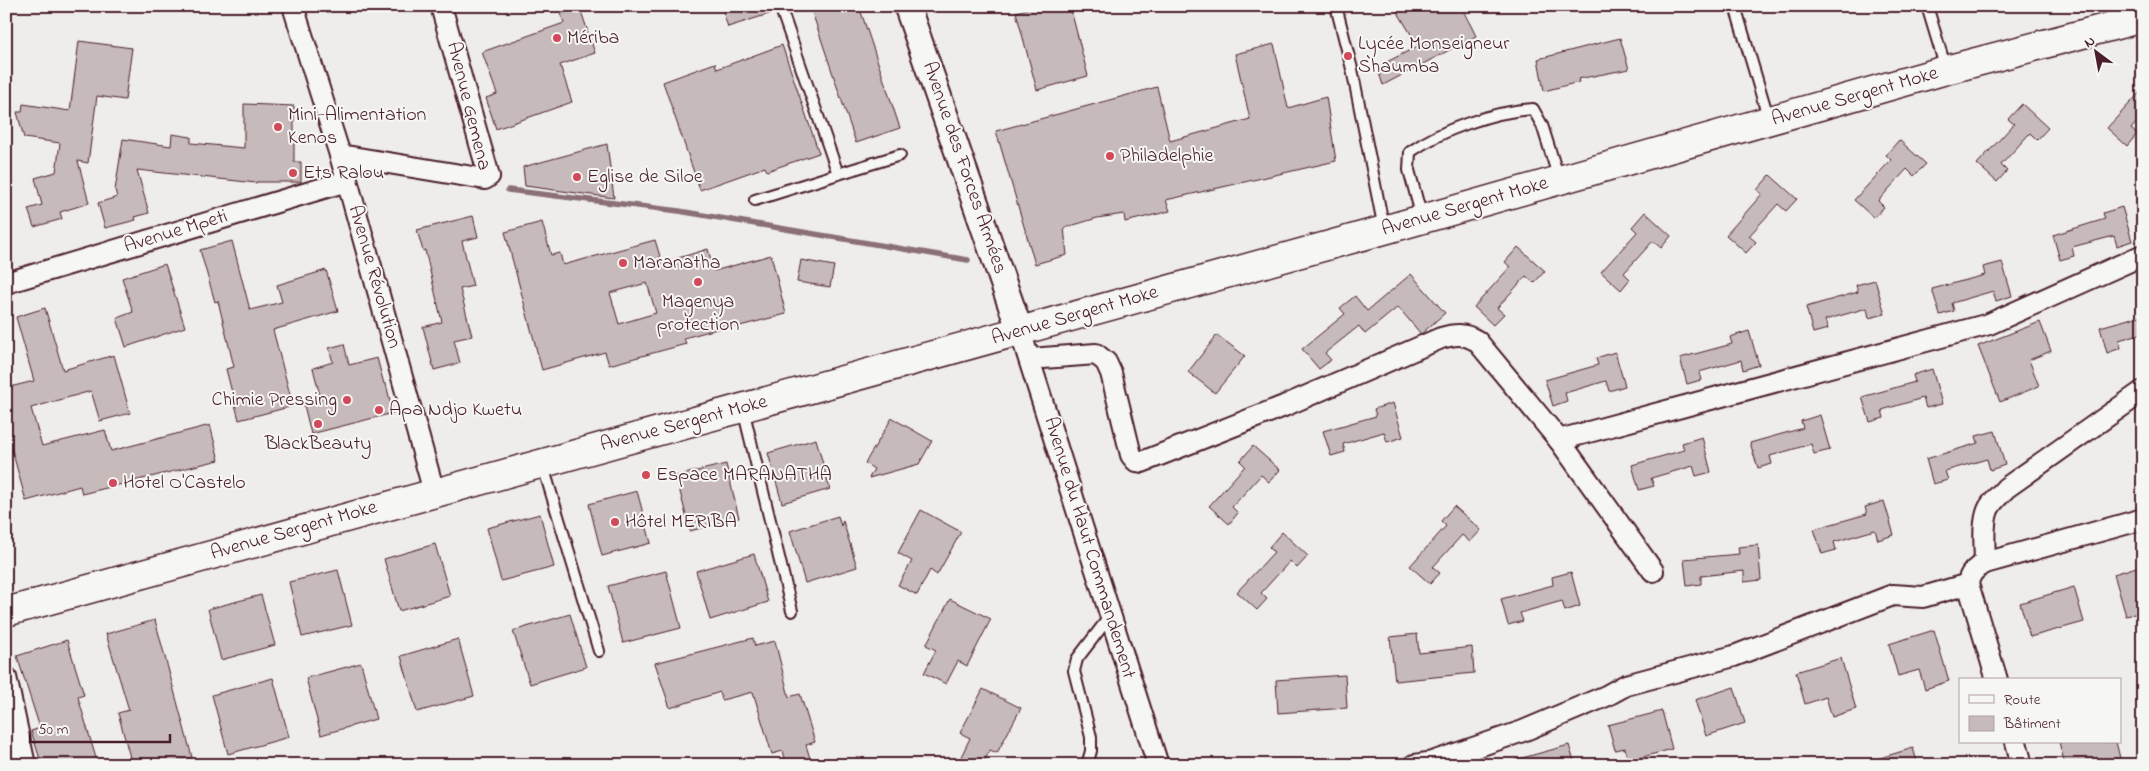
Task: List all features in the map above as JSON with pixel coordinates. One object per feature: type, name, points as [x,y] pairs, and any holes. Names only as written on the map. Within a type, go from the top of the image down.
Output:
[{"type":"main road","name":"Avenue Sergent Moke","points":[[10,606],[743,408],[1384,230],[1946,70],[2143,18]]},
{"type":"street","name":"Avenue Révolution","points":[[293,6],[340,155],[434,492]]},
{"type":"street","name":"Avenue Gemena","points":[[340,155],[485,179],[489,176],[442,6]]},
{"type":"street","name":"Avenue des Forces Armées","points":[[907,6],[1020,331]]},
{"type":"street","name":"Avenue Mpeti","points":[[6,283],[347,181]]},
{"type":"street","points":[[1559,440],[1989,324],[2143,255]]},
{"type":"street","name":"Avenue du Haut Commandement","points":[[1020,331],[1158,765]]},
{"type":"street","points":[[1030,359],[1096,354],[1106,362],[1111,373],[1131,455],[1136,461],[1142,462],[1284,406],[1441,338],[1456,334],[1468,335],[1477,341],[1559,440],[1653,571]]},
{"type":"street","points":[[1985,563],[1988,510],[2006,488],[2143,391]]},
{"type":"street","points":[[1996,678],[1968,584],[1968,578],[1973,570],[1985,563],[2143,519]]},
{"type":"street","points":[[1414,765],[1432,762],[1523,731],[1626,686],[1734,656],[1894,595],[1924,597],[1968,584]]},
{"type":"street","points":[[6,677],[25,765]]},
{"type":"street","points":[[2017,744],[2022,765]]},
{"type":"lane","points":[[780,6],[838,174]]},
{"type":"lane","points":[[1336,6],[1348,51],[1384,230]]},
{"type":"lane","points":[[1735,6],[1769,121]]},
{"type":"lane","points":[[1927,6],[1946,70]]},
{"type":"lane","points":[[1423,219],[1409,170],[1410,152],[1430,138],[1508,111],[1533,109],[1542,125],[1559,180]]},
{"type":"lane","points":[[755,200],[900,155]]},
{"type":"lane","points":[[743,408],[792,610]]},
{"type":"lane","points":[[542,462],[599,651]]},
{"type":"lane","points":[[1087,765],[1091,751],[1091,737],[1074,671],[1077,659],[1110,616]]},
{"type":"building","points":[[721,6],[773,6],[775,12],[728,27]]},
{"type":"building","points":[[810,6],[859,6],[900,128],[856,143]]},
{"type":"building","points":[[1037,6],[1070,6],[1088,76],[1037,90],[1016,12]]},
{"type":"building","points":[[1394,6],[1461,6],[1476,36],[1383,85],[1377,67],[1418,46]]},
{"type":"building","points":[[580,8],[595,53],[560,65],[572,102],[496,129],[486,98],[497,94],[482,52],[564,23],[561,14]]},
{"type":"building","points":[[1620,38],[1629,69],[1578,79],[1579,82],[1544,91],[1538,59]]},
{"type":"building","points":[[79,41],[132,48],[125,100],[97,96],[88,163],[78,161],[89,203],[60,212],[62,219],[34,227],[28,209],[42,205],[35,178],[56,172],[60,143],[24,138],[17,112],[22,112],[23,104],[70,111]]},
{"type":"building","points":[[1274,44],[1288,108],[1326,97],[1336,161],[1166,200],[1170,211],[1125,222],[1124,214],[1097,218],[1064,228],[1067,255],[1035,264],[996,131],[1157,87],[1170,141],[1250,119],[1235,54]]},
{"type":"building","points":[[782,45],[819,153],[767,171],[765,167],[700,190],[663,82],[715,63],[717,69]]},
{"type":"building","points":[[2143,89],[2143,115],[2131,129],[2137,134],[2127,146],[2107,128]]},
{"type":"building","points":[[244,104],[294,106],[294,162],[301,162],[301,182],[256,183],[137,170],[149,213],[135,217],[136,220],[105,228],[98,203],[117,197],[115,190],[123,139],[171,146],[172,134],[191,137],[191,143],[244,148]]},
{"type":"building","points":[[2022,104],[2048,128],[2037,140],[2030,133],[2001,165],[2007,171],[1997,182],[1977,164],[2014,124],[2008,119]]},
{"type":"building","points":[[1899,140],[1926,164],[1914,176],[1907,169],[1878,201],[1884,207],[1874,218],[1854,200],[1891,160],[1886,155]]},
{"type":"building","points":[[607,144],[614,198],[525,186],[523,167]]},
{"type":"building","points":[[1770,175],[1797,199],[1786,211],[1778,204],[1749,236],[1756,242],[1746,253],[1726,235],[1762,194],[1757,190]]},
{"type":"building","points":[[2122,207],[2132,241],[2117,246],[2114,236],[2072,247],[2074,256],[2060,260],[2053,235],[2105,219],[2103,213]]},
{"type":"building","points":[[1645,212],[1671,236],[1661,248],[1653,241],[1624,273],[1630,279],[1621,290],[1601,272],[1637,232],[1632,227]]},
{"type":"building","points":[[473,216],[478,237],[462,241],[473,286],[460,289],[472,336],[454,340],[460,363],[434,370],[423,327],[442,322],[425,250],[423,251],[417,230]]},
{"type":"building","points":[[542,222],[551,255],[560,253],[563,265],[655,240],[662,263],[708,249],[714,271],[771,255],[786,314],[736,327],[735,324],[684,338],[686,344],[609,365],[605,352],[542,370],[505,232]],"holes":[[[647,283],[656,313],[619,324],[610,293]]]},
{"type":"building","points":[[232,241],[250,310],[282,302],[277,285],[326,270],[338,311],[273,330],[293,406],[239,420],[226,369],[234,367],[218,301],[215,302],[200,250]]},
{"type":"building","points":[[1518,247],[1545,271],[1534,283],[1526,276],[1497,308],[1504,314],[1493,325],[1474,307],[1510,267],[1505,262]]},
{"type":"building","points":[[801,260],[834,266],[830,287],[797,282]]},
{"type":"building","points":[[2002,262],[2012,296],[1996,301],[1993,291],[1952,303],[1954,311],[1940,315],[1932,289],[1985,275],[1983,267]]},
{"type":"building","points":[[165,264],[185,327],[126,347],[117,318],[133,312],[122,278]]},
{"type":"building","points":[[1411,274],[1445,313],[1421,334],[1398,307],[1365,334],[1359,326],[1325,353],[1331,360],[1319,369],[1302,349],[1345,314],[1340,308],[1355,296],[1367,311]]},
{"type":"building","points":[[1875,280],[1885,314],[1869,318],[1867,308],[1825,320],[1828,329],[1813,333],[1806,307],[1858,292],[1856,285]]},
{"type":"building","points":[[45,308],[63,370],[114,355],[130,413],[100,421],[91,391],[31,408],[42,446],[105,430],[111,451],[210,425],[219,460],[82,494],[80,486],[26,501],[12,450],[6,452],[6,388],[34,381],[16,317]]},
{"type":"building","points":[[2143,315],[2143,333],[2119,340],[2121,348],[2107,353],[2100,327]]},
{"type":"building","points":[[2040,322],[2051,351],[2029,360],[2039,386],[2000,402],[1978,346]]},
{"type":"building","points":[[1749,331],[1759,365],[1743,370],[1741,360],[1699,372],[1701,380],[1687,384],[1680,358],[1732,344],[1730,337]]},
{"type":"building","points":[[1217,335],[1245,356],[1215,393],[1188,372]]},
{"type":"building","points":[[344,344],[349,365],[377,358],[393,413],[311,434],[304,405],[321,400],[313,368],[333,362],[329,348]]},
{"type":"building","points":[[1615,352],[1625,386],[1609,391],[1606,381],[1565,393],[1567,401],[1553,406],[1545,380],[1598,365],[1596,358]]},
{"type":"building","points":[[1932,369],[1942,404],[1926,408],[1923,398],[1882,410],[1884,418],[1870,422],[1862,397],[1915,382],[1913,375]]},
{"type":"building","points":[[1393,403],[1403,437],[1387,442],[1384,432],[1343,444],[1345,452],[1331,456],[1323,431],[1376,416],[1374,409]]},
{"type":"building","points":[[1820,415],[1830,450],[1814,454],[1811,444],[1770,456],[1772,464],[1758,468],[1750,443],[1803,428],[1801,421]]},
{"type":"building","points":[[892,418],[932,441],[919,464],[869,478],[874,469],[865,463]]},
{"type":"building","points":[[1995,431],[2005,465],[1990,470],[1987,459],[1945,471],[1948,480],[1933,484],[1926,459],[1978,443],[1976,436]]},
{"type":"building","points":[[1702,437],[1711,472],[1696,476],[1693,466],[1651,478],[1654,486],[1639,490],[1632,465],[1684,450],[1682,443]]},
{"type":"building","points":[[816,439],[830,489],[782,503],[768,453]]},
{"type":"building","points":[[1253,446],[1280,470],[1269,482],[1261,475],[1232,507],[1238,513],[1229,524],[1209,506],[1245,466],[1240,461]]},
{"type":"building","points":[[726,464],[739,518],[690,531],[676,476]]},
{"type":"building","points":[[637,491],[651,543],[602,556],[589,504]]},
{"type":"building","points":[[1884,501],[1894,535],[1878,540],[1875,530],[1834,542],[1836,550],[1822,554],[1814,529],[1867,514],[1865,507]]},
{"type":"building","points":[[1454,506],[1481,530],[1470,542],[1462,535],[1433,567],[1440,573],[1430,584],[1410,566],[1446,526],[1441,521]]},
{"type":"building","points":[[921,510],[961,532],[937,575],[930,570],[917,595],[898,585],[912,561],[898,553]]},
{"type":"building","points":[[540,514],[554,567],[501,581],[487,528]]},
{"type":"building","points":[[838,516],[841,526],[843,521],[857,567],[805,583],[790,531]]},
{"type":"building","points":[[1282,532],[1308,556],[1297,568],[1290,561],[1261,593],[1267,599],[1257,610],[1237,592],[1274,552],[1269,547]]},
{"type":"building","points":[[435,544],[450,596],[399,611],[384,559]]},
{"type":"building","points":[[1758,545],[1761,580],[1744,582],[1744,571],[1701,576],[1701,584],[1687,586],[1684,559],[1739,554],[1738,547]]},
{"type":"building","points":[[754,554],[768,602],[710,620],[696,571]]},
{"type":"building","points":[[2143,565],[2143,612],[2126,616],[2114,574]]},
{"type":"building","points":[[338,570],[352,625],[302,637],[289,582]]},
{"type":"building","points":[[666,571],[681,628],[623,643],[608,586]]},
{"type":"building","points":[[1571,572],[1580,606],[1565,611],[1562,601],[1520,613],[1523,621],[1508,625],[1501,599],[1553,585],[1552,577]]},
{"type":"building","points":[[2074,587],[2084,622],[2030,637],[2020,603]]},
{"type":"building","points":[[261,595],[275,645],[221,660],[208,609]]},
{"type":"building","points":[[950,599],[991,619],[967,666],[958,661],[946,684],[924,673],[936,650],[926,645]]},
{"type":"building","points":[[570,614],[586,667],[530,684],[513,631]]},
{"type":"building","points":[[155,620],[192,757],[165,765],[132,765],[118,713],[129,710],[106,634]]},
{"type":"building","points":[[1934,630],[1949,681],[1925,689],[1919,670],[1898,676],[1889,644]]},
{"type":"building","points":[[1417,634],[1419,653],[1472,647],[1474,673],[1395,681],[1390,637]]},
{"type":"building","points":[[753,638],[755,646],[775,641],[789,697],[800,694],[815,742],[806,745],[812,765],[787,765],[783,751],[772,754],[753,692],[722,700],[720,692],[670,708],[655,663]]},
{"type":"building","points":[[458,639],[474,696],[417,712],[401,656]]},
{"type":"building","points":[[67,640],[84,695],[78,697],[98,765],[42,765],[31,731],[40,728],[17,656]]},
{"type":"building","points":[[1841,658],[1856,709],[1832,717],[1826,697],[1805,704],[1796,672]]},
{"type":"building","points":[[361,663],[376,719],[321,735],[306,678]]},
{"type":"building","points":[[1345,675],[1347,708],[1278,713],[1276,680]]},
{"type":"building","points":[[273,678],[289,737],[228,754],[212,695]]},
{"type":"building","points":[[1734,687],[1745,723],[1706,736],[1695,700]]},
{"type":"building","points":[[983,689],[1021,708],[997,753],[990,750],[982,765],[957,765],[970,738],[960,733]]},
{"type":"building","points":[[1662,711],[1672,749],[1628,761],[1625,748],[1615,750],[1608,725]]},
{"type":"building","points":[[2060,744],[2116,744],[2120,758],[2096,765],[2065,765]]},
{"type":"building","points":[[1569,745],[1575,765],[1515,765],[1515,760]]},
{"type":"building","points":[[1913,748],[1918,765],[1870,765],[1870,761]]},
{"type":"waterway","points":[[508,190],[679,211],[968,260]]},
{"type":"place","name":"Mériba","points":[[557,38]]},
{"type":"place","name":"Lycée Monseigneur Shaumba","points":[[1348,56]]},
{"type":"place","name":"Mini-Alimentation Kenos","points":[[278,127]]},
{"type":"place","name":"Philadelphie","points":[[1110,156]]},
{"type":"place","name":"Ets Ralou","points":[[293,173]]},
{"type":"place","name":"Eglise de Siloe","points":[[577,177]]},
{"type":"place","name":"Maranatha","points":[[623,263]]},
{"type":"place","name":"Magenya protection","points":[[698,282]]},
{"type":"place","name":"Chimie Pressing","points":[[347,400]]},
{"type":"place","name":"Apa Ndjo Kwetu","points":[[379,410]]},
{"type":"place","name":"BlackBeauty","points":[[318,424]]},
{"type":"place","name":"Espace MARANATHA","points":[[646,475]]},
{"type":"place","name":"Hotel O'Castelo","points":[[113,483]]},
{"type":"place","name":"Hôtel MERIBA","points":[[615,522]]}]
